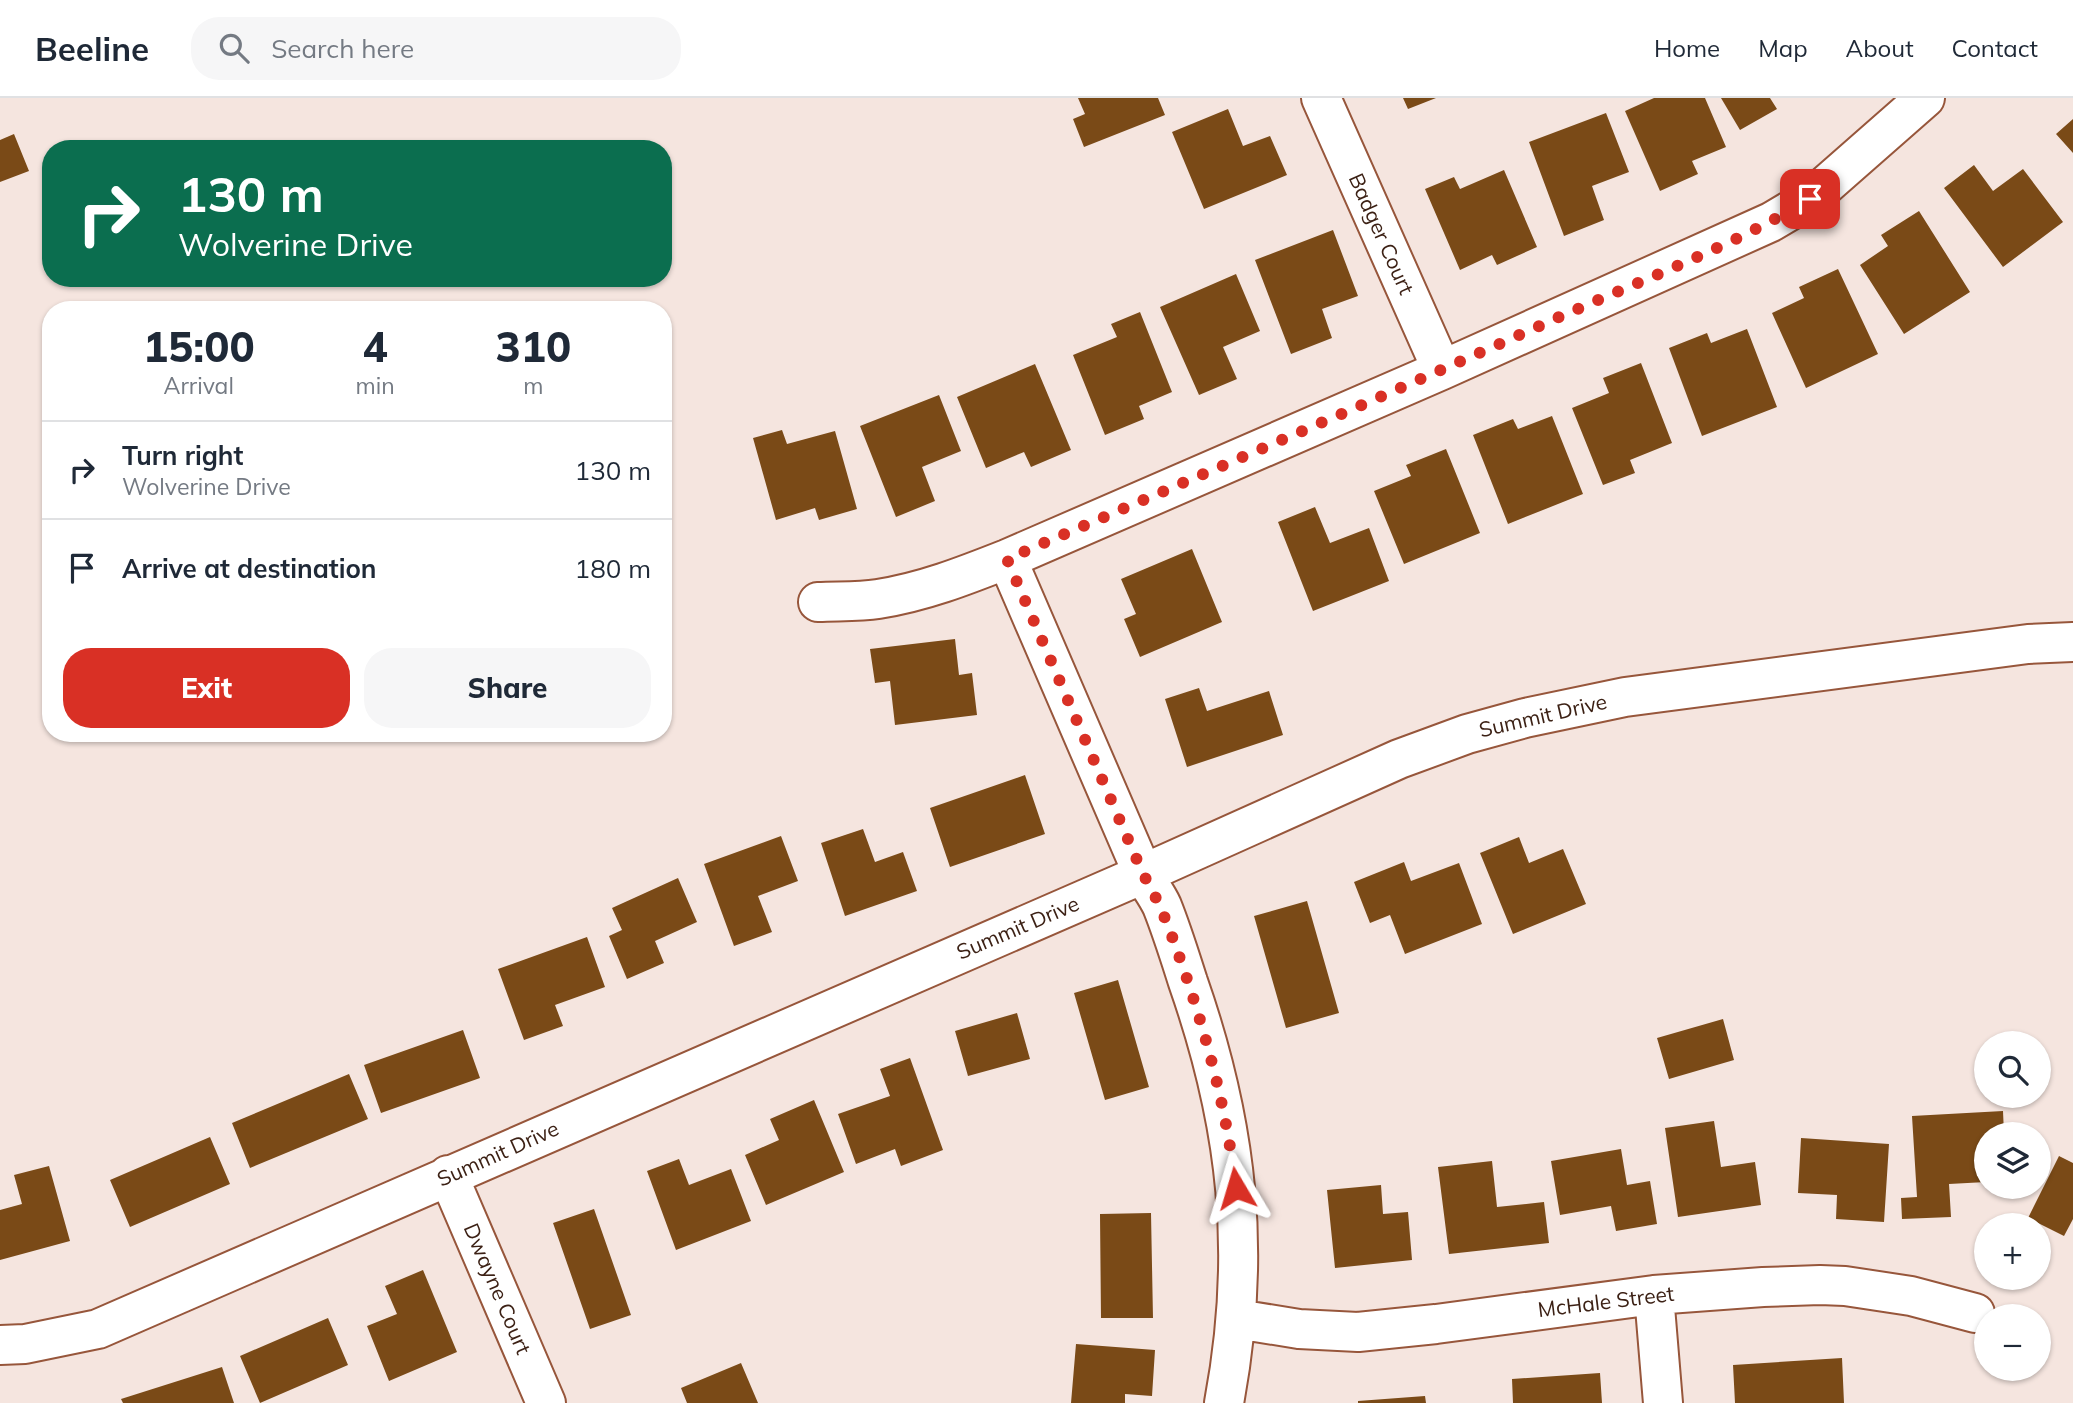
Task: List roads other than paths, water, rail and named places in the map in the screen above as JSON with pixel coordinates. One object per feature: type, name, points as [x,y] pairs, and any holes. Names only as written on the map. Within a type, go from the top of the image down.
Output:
[{"type":"street","name":"Badger Court","points":[[1321,98],[1441,370]]},
{"type":"street","points":[[818,602],[900,595],[946,583],[1007,559],[1441,370],[1771,222],[1810,199],[1924,98]]},
{"type":"street","points":[[1007,559],[1143,874],[1164,912],[1197,1008],[1220,1089],[1233,1162],[1240,1267],[1237,1319],[1224,1403]]},
{"type":"street","name":"Summit Drive","points":[[0,1345],[25,1344],[98,1329],[1143,874],[1399,759],[1467,734],[1525,718],[1625,697],[2028,644],[2073,642]]},
{"type":"street","name":"Dwayne Court","points":[[448,1175],[546,1403]]},
{"type":"street","name":"McHale Street","points":[[1237,1319],[1299,1329],[1358,1332],[1654,1295],[1763,1287],[1845,1286],[1911,1296],[1974,1313]]},
{"type":"street","points":[[1654,1295],[1663,1403]]}]
